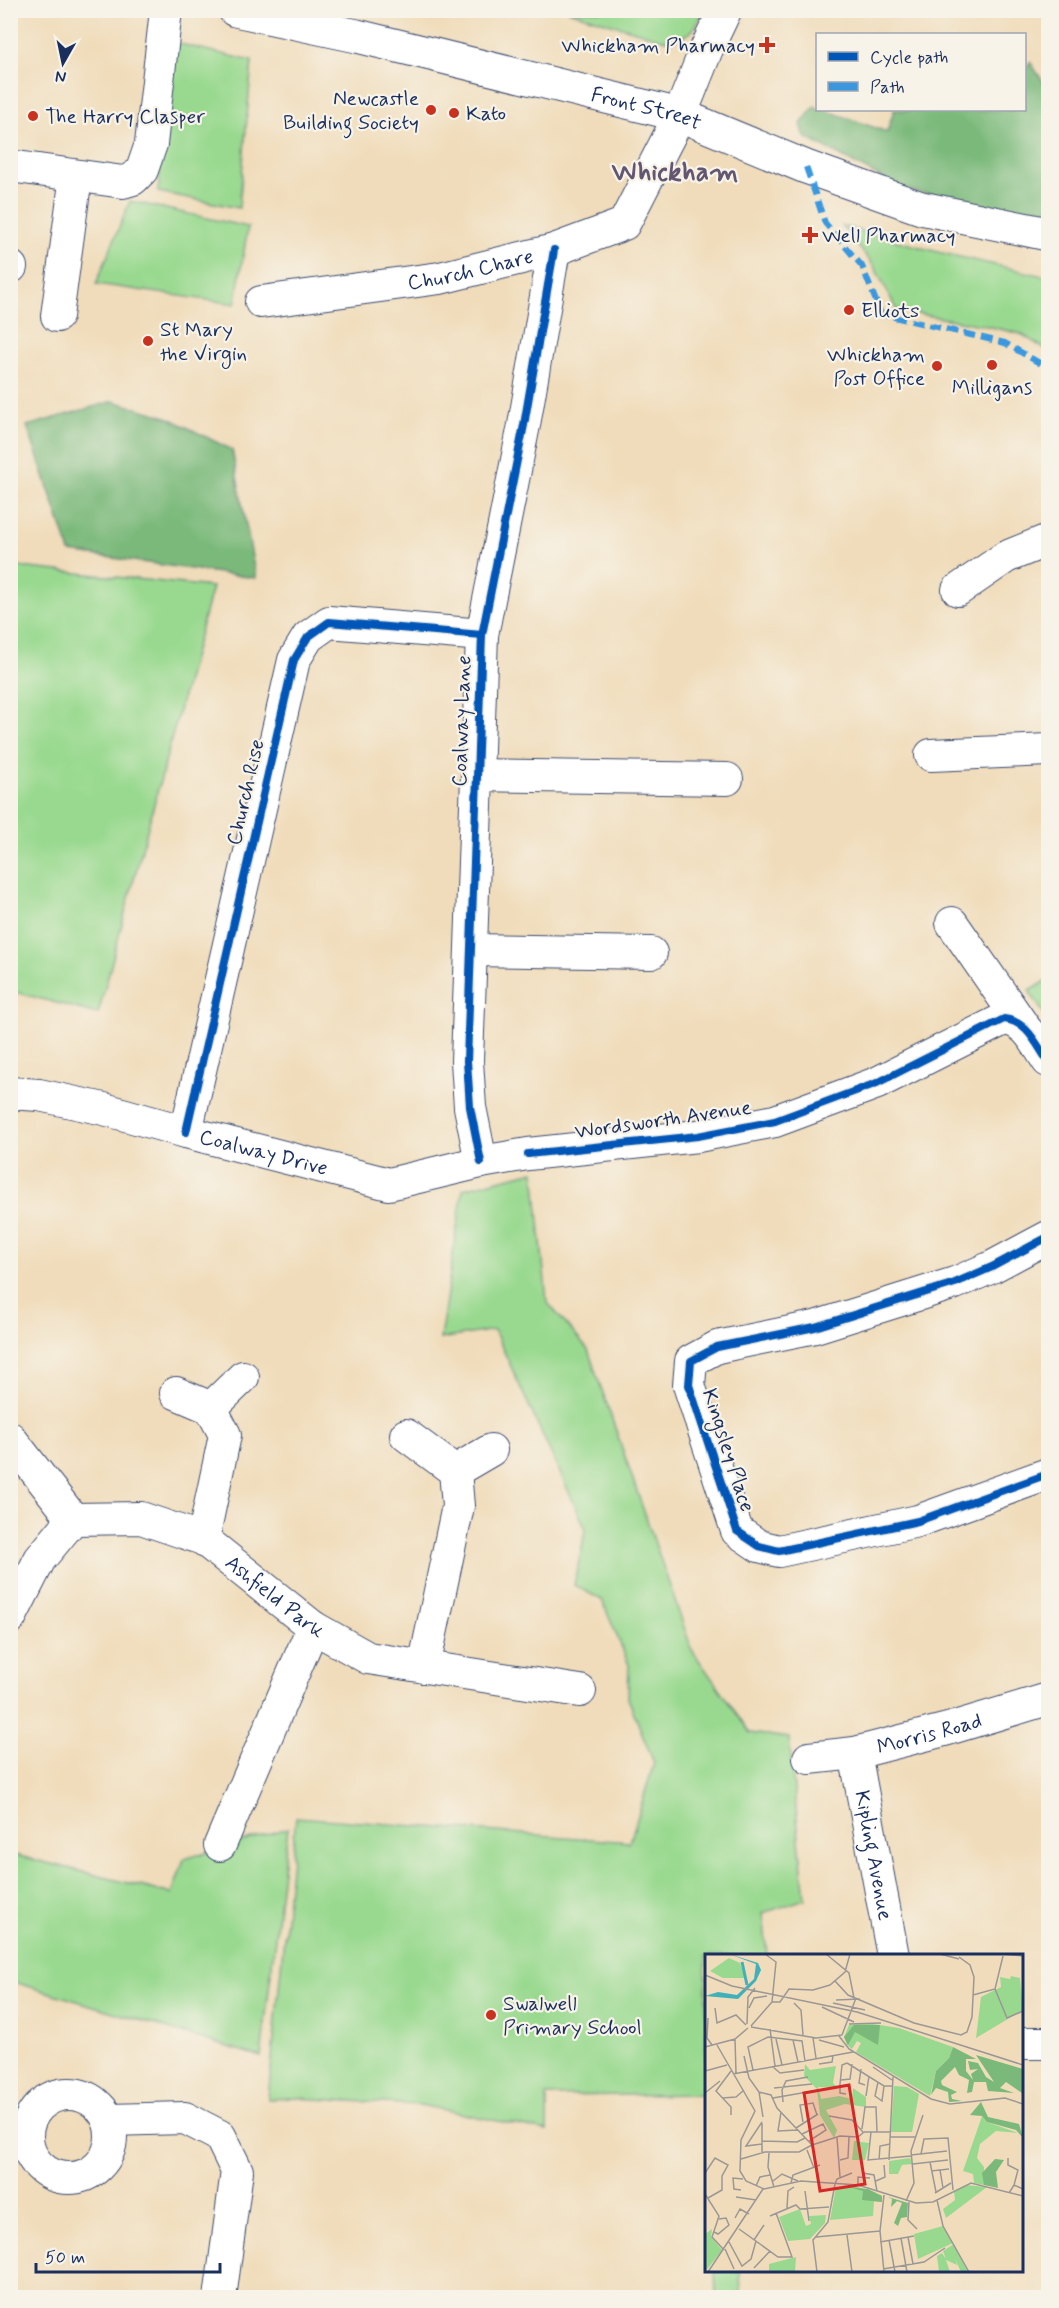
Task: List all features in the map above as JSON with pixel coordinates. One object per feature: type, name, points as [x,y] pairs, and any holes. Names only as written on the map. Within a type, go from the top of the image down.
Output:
[{"type":"main road","name":"Front Street","points":[[235,10],[357,36],[680,115],[806,167],[921,207],[1048,234]]},
{"type":"main road","points":[[680,115],[725,10]]},
{"type":"street","points":[[10,166],[123,182],[133,179],[142,170],[151,144],[166,10]]},
{"type":"street","name":"Church Chare","points":[[261,302],[440,278],[554,250],[624,224],[680,115]]},
{"type":"street","points":[[57,316],[76,176]]},
{"type":"street","name":"Coalway Lane","points":[[480,1162],[470,1107],[467,1061],[482,634],[524,425],[554,250]]},
{"type":"street","points":[[958,590],[1006,557],[1048,540]]},
{"type":"street","name":"Church Rise","points":[[186,1132],[294,660],[308,637],[329,622],[482,634]]},
{"type":"street","points":[[931,755],[1048,750]]},
{"type":"street","points":[[477,775],[728,779]]},
{"type":"street","points":[[952,923],[1048,1061]]},
{"type":"street","points":[[471,950],[651,953]]},
{"type":"street","name":"Wordsworth Avenue","points":[[480,1162],[528,1154],[698,1136],[775,1121],[877,1083],[998,1020],[1011,1020],[1024,1027]]},
{"type":"street","name":"Coalway Drive","points":[[10,1093],[39,1095],[104,1109],[389,1184],[480,1162]]},
{"type":"street","name":"Kingsley Place","points":[[1048,1237],[992,1267],[954,1283],[815,1327],[717,1347],[691,1361],[689,1385],[736,1531],[759,1546],[779,1551],[918,1521],[1048,1474]]},
{"type":"street","points":[[211,1408],[243,1377]]},
{"type":"street","points":[[176,1393],[211,1408],[225,1435],[203,1539]]},
{"type":"street","points":[[406,1435],[455,1471],[458,1506],[424,1667]]},
{"type":"street","points":[[10,1438],[73,1519],[40,1559],[10,1618]]},
{"type":"street","points":[[455,1471],[491,1450]]},
{"type":"street","name":"Ashfield Park","points":[[73,1519],[141,1518],[203,1539],[313,1627],[368,1658],[580,1691]]},
{"type":"street","points":[[220,1845],[313,1627]]},
{"type":"street","name":"Morris Road","points":[[809,1758],[855,1753],[948,1729],[1048,1699]]},
{"type":"street","name":"Kipling Avenue","points":[[855,1753],[893,1954]]},
{"type":"street","points":[[1023,2043],[1048,2043]]},
{"type":"street","points":[[109,2121],[185,2118],[220,2136],[237,2171],[220,2298]]},
{"type":"green space","points":[[703,10],[691,32],[669,41],[568,11]]},
{"type":"green space","points":[[172,42],[252,61],[239,208],[158,192]]},
{"type":"green space","points":[[1030,62],[1048,89],[1048,218],[902,189],[805,137],[801,124],[815,106],[816,111],[828,111],[887,132],[894,111],[1026,111],[1026,68]]},
{"type":"green space","points":[[130,201],[248,227],[235,304],[96,284]]},
{"type":"green space","points":[[842,226],[942,253],[1048,277],[1048,351],[1021,334],[897,310],[874,266]]},
{"type":"green space","points":[[113,401],[167,417],[232,450],[256,578],[70,552],[27,426]]},
{"type":"green space","points":[[10,566],[212,587],[98,1014],[11,991]]},
{"type":"green space","points":[[1048,980],[1048,1020],[1029,991]]},
{"type":"green space","points":[[534,1171],[547,1302],[588,1350],[692,1650],[750,1733],[789,1738],[805,1899],[763,1913],[767,1954],[705,1954],[705,2094],[547,2096],[547,2131],[420,2105],[296,2098],[268,2099],[296,1817],[630,1842],[654,1763],[628,1698],[629,1665],[602,1600],[574,1585],[586,1529],[494,1330],[440,1339],[463,1189]]},
{"type":"green space","points":[[288,1828],[261,2057],[11,1981],[11,1854],[172,1894],[184,1859]]},
{"type":"green space","points":[[715,2272],[740,2272],[741,2297],[716,2297]]},
{"type":"marked path","points":[[806,167],[825,223],[862,266],[881,314],[1005,343],[1048,368]]},
{"type":"cycle path","points":[[481,1162],[470,1107],[467,1061],[482,635],[524,425],[554,250]]},
{"type":"cycle path","points":[[186,1132],[294,660],[308,637],[329,622],[482,635]]},
{"type":"cycle path","points":[[528,1154],[698,1136],[775,1121],[877,1083],[1004,1019],[1019,1024],[1025,1029],[1048,1061]]},
{"type":"cycle path","points":[[1048,1237],[992,1267],[955,1283],[815,1327],[717,1347],[691,1361],[689,1385],[737,1531],[759,1546],[779,1551],[918,1521],[1048,1474]]},
{"type":"place","name":"Whickham Pharmacy","points":[[767,45]]},
{"type":"place","name":"Newcastle Building Society","points":[[431,110]]},
{"type":"place","name":"Kato","points":[[454,113]]},
{"type":"place","name":"The Harry Clasper","points":[[33,116]]},
{"type":"place","name":"Well Pharmacy","points":[[810,235]]},
{"type":"place","name":"Elliots","points":[[849,310]]},
{"type":"place","name":"St Mary the Virgin","points":[[148,341]]},
{"type":"place","name":"Milligans","points":[[992,365]]},
{"type":"place","name":"Whickham Post Office","points":[[937,366]]},
{"type":"place","name":"Swalwell Primary School","points":[[491,2015]]},
{"type":"district","name":"Whickham","points":[[675,171]]}]
